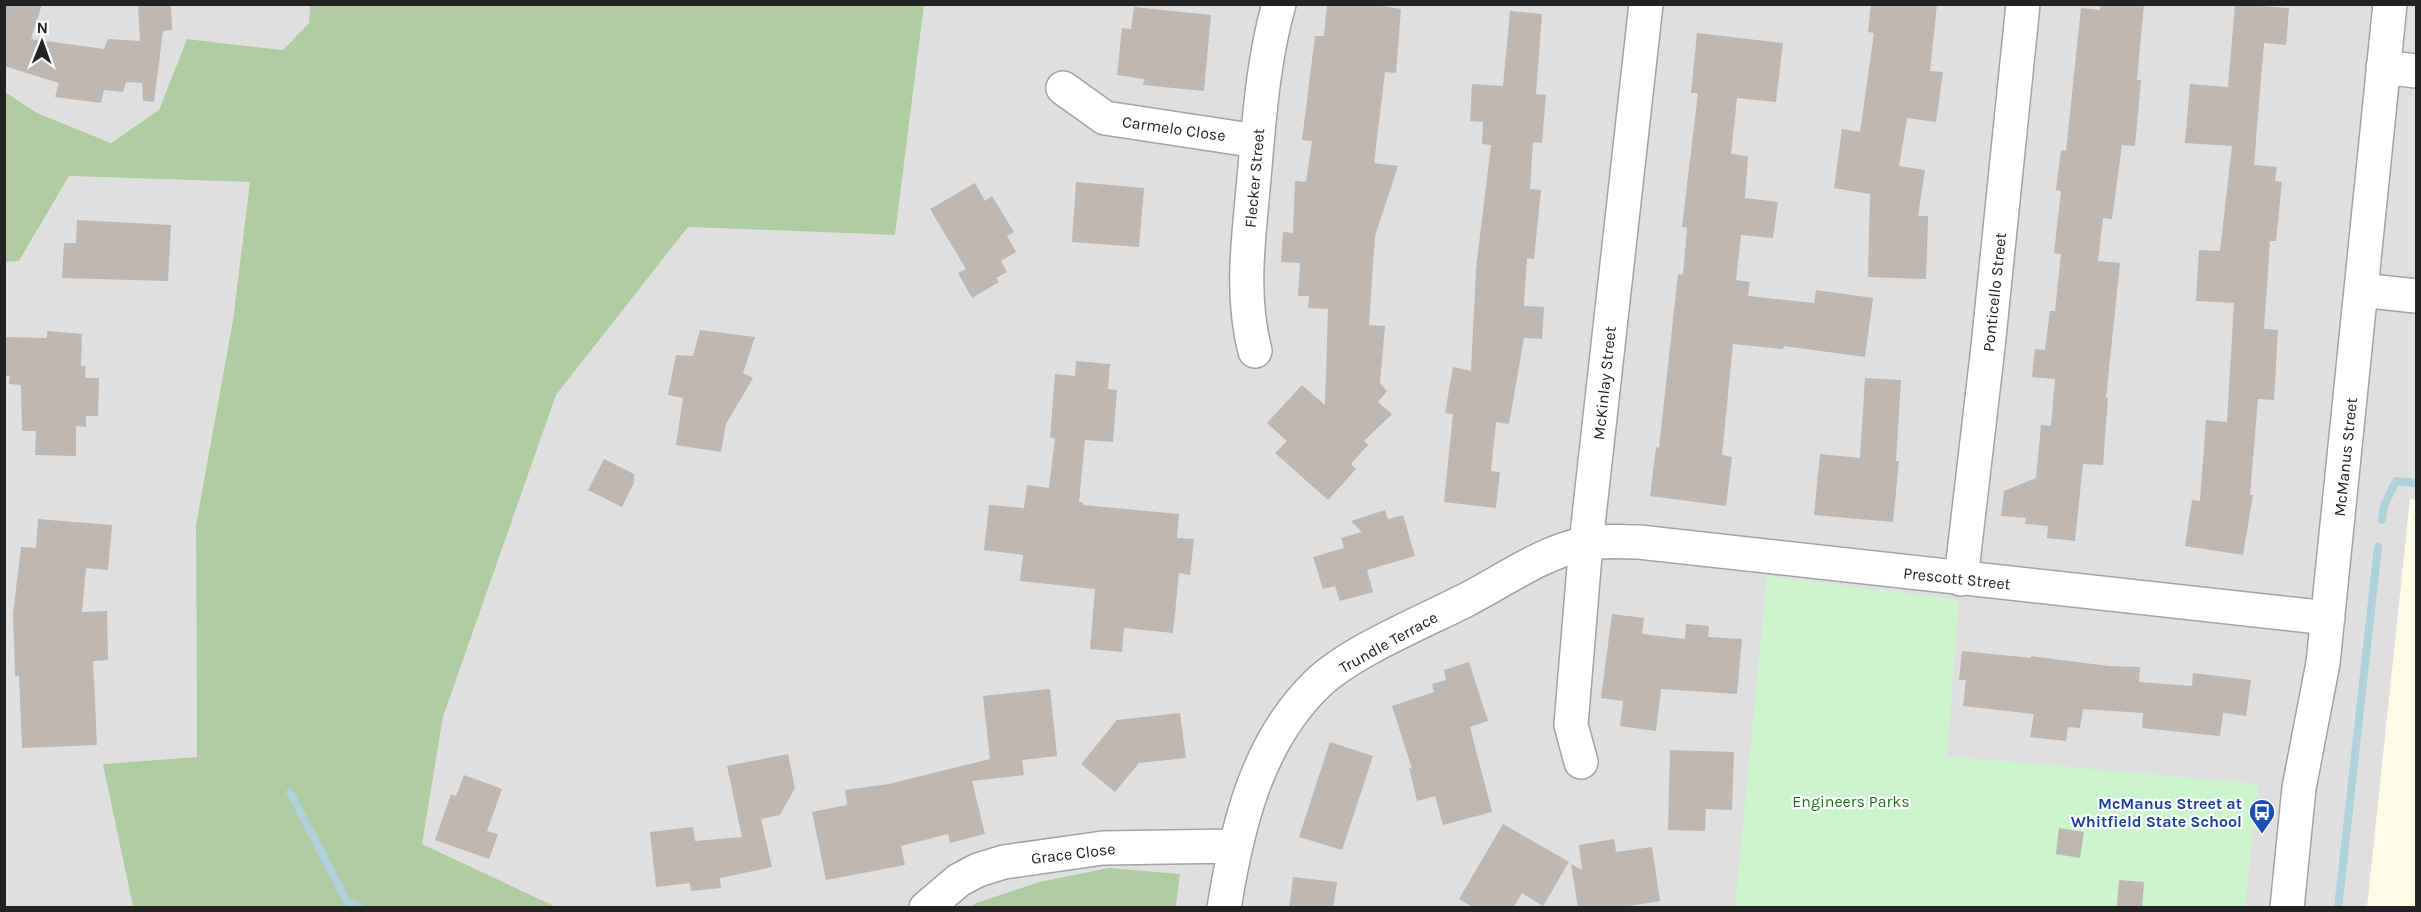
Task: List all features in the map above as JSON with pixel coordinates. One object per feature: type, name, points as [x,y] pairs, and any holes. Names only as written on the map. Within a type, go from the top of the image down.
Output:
[{"type":"street","name":"Flecker Street","points":[[1255,351],[1248,323],[1245,285],[1257,141],[1270,48],[1279,4]]},
{"type":"street","name":"McKinlay Street","points":[[1581,762],[1571,725],[1586,543],[1646,4]]},
{"type":"street","name":"Ponticello Street","points":[[1961,579],[1988,347],[2023,4]]},
{"type":"street","name":"McManus Street","points":[[2287,908],[2299,788],[2318,695],[2328,618],[2390,4]]},
{"type":"street","points":[[2383,68],[2416,71]]},
{"type":"street","name":"Carmelo Close","points":[[1063,88],[1105,118],[1257,141]]},
{"type":"street","points":[[2361,290],[2416,296]]},
{"type":"street","name":"Prescott Street","points":[[1586,543],[1639,542],[2328,618]]},
{"type":"street","name":"Trundle Terrace","points":[[1224,908],[1234,846],[1246,803],[1264,758],[1288,720],[1316,684],[1350,660],[1546,558],[1586,543]]},
{"type":"street","name":"Grace Close","points":[[926,908],[959,880],[978,870],[1004,862],[1114,847],[1234,846]]},
{"type":"shaded area","points":[[4,5],[310,5],[309,23],[283,50],[187,39],[159,110],[111,143],[37,113],[5,92]]},
{"type":"shaded area","points":[[924,5],[2416,5],[2416,907],[1176,908],[1180,874],[1039,882],[970,907],[556,908],[422,844],[443,717],[556,395],[688,227],[895,235]]},
{"type":"shaded area","points":[[69,176],[250,182],[233,320],[196,525],[197,757],[104,764],[133,907],[5,908],[5,262],[19,261]]},
{"type":"shaded area","points":[[2410,499],[2416,500],[2416,907],[2367,907]]},
{"type":"green space","points":[[310,4],[924,5],[895,235],[688,227],[556,395],[443,717],[422,844],[556,907],[133,907],[103,764],[197,757],[196,525],[233,320],[250,182],[69,176],[19,261],[5,262],[5,92],[37,113],[111,143],[159,110],[187,39],[283,50],[309,23]]},
{"type":"green space","name":"Engineers Parks","points":[[1767,576],[1959,600],[1947,756],[2258,784],[2245,907],[1735,908]]},
{"type":"green space","points":[[1109,868],[1180,874],[1176,907],[970,907],[1039,882]]},
{"type":"building","points":[[4,4],[42,4],[31,39],[104,49],[108,39],[140,41],[138,5],[171,4],[172,30],[163,31],[154,102],[143,101],[142,83],[126,82],[123,92],[104,90],[101,103],[55,97],[59,83],[4,66]]},
{"type":"building","points":[[1327,4],[1370,4],[1401,9],[1396,73],[1385,72],[1374,163],[1398,166],[1375,236],[1369,325],[1385,326],[1380,383],[1387,391],[1378,402],[1392,414],[1364,441],[1368,445],[1351,464],[1356,469],[1328,500],[1275,453],[1287,441],[1267,423],[1302,385],[1325,405],[1328,309],[1308,308],[1309,296],[1298,296],[1300,263],[1281,262],[1283,232],[1293,233],[1295,181],[1306,182],[1312,141],[1302,140],[1315,36],[1324,36]]},
{"type":"building","points":[[1871,4],[1937,4],[1930,71],[1943,72],[1936,122],[1907,118],[1899,166],[1925,170],[1918,216],[1928,216],[1926,279],[1868,277],[1870,194],[1834,188],[1842,129],[1860,132],[1874,33],[1868,32]]},
{"type":"building","points":[[2101,4],[2144,4],[2137,80],[2141,80],[2135,146],[2122,145],[2112,219],[2103,218],[2098,261],[2120,263],[2106,398],[2108,398],[2103,465],[2083,464],[2075,541],[2047,538],[2048,526],[2025,524],[2026,518],[2001,516],[2004,491],[2036,478],[2041,425],[2051,426],[2055,379],[2032,377],[2035,349],[2045,350],[2050,311],[2055,311],[2061,254],[2054,253],[2061,191],[2056,190],[2061,150],[2066,151],[2081,8],[2100,10]]},
{"type":"building","points":[[2235,4],[2289,8],[2286,45],[2264,43],[2254,165],[2277,167],[2275,181],[2282,182],[2276,241],[2270,241],[2264,329],[2278,330],[2274,400],[2258,399],[2250,495],[2253,495],[2243,555],[2185,546],[2192,500],[2200,501],[2206,420],[2227,422],[2234,303],[2196,301],[2199,250],[2220,251],[2232,146],[2185,143],[2190,84],[2228,87]]},
{"type":"building","points":[[1134,7],[1211,15],[1204,91],[1143,85],[1144,79],[1117,75],[1122,28],[1131,29]]},
{"type":"building","points":[[1510,11],[1542,14],[1536,94],[1546,95],[1542,143],[1533,142],[1530,189],[1541,190],[1534,259],[1527,258],[1524,306],[1544,307],[1542,339],[1524,338],[1509,424],[1496,422],[1491,471],[1500,472],[1496,508],[1444,502],[1453,414],[1445,413],[1453,367],[1471,371],[1476,269],[1491,145],[1482,144],[1483,122],[1470,121],[1472,84],[1503,86]]},
{"type":"building","points":[[1697,33],[1783,43],[1776,102],[1737,98],[1731,154],[1748,156],[1745,198],[1778,202],[1773,238],[1741,235],[1736,280],[1750,282],[1748,296],[1814,303],[1816,290],[1873,298],[1865,357],[1784,346],[1783,349],[1733,344],[1722,455],[1732,457],[1726,506],[1650,496],[1656,447],[1659,448],[1678,274],[1683,275],[1687,228],[1682,227],[1698,93],[1691,93]]},
{"type":"building","points":[[1076,182],[1144,188],[1139,247],[1072,242]]},
{"type":"building","points":[[975,183],[985,201],[992,196],[1014,232],[1007,236],[1016,252],[1001,261],[1007,272],[996,278],[999,282],[972,298],[958,273],[966,269],[930,209]]},
{"type":"building","points":[[77,220],[171,225],[168,281],[62,278],[64,243],[76,243]]},
{"type":"building","points":[[700,330],[755,337],[743,373],[753,378],[726,424],[721,452],[676,445],[683,398],[668,395],[676,355],[693,356]]},
{"type":"building","points":[[47,331],[82,334],[81,366],[86,366],[85,378],[99,378],[98,416],[86,416],[86,427],[76,426],[76,456],[35,455],[36,431],[22,431],[21,385],[9,384],[10,376],[4,376],[4,337],[47,338]]},
{"type":"building","points":[[1076,361],[1110,364],[1108,389],[1117,390],[1113,442],[1085,440],[1079,502],[1083,502],[1083,505],[1179,514],[1177,538],[1194,539],[1190,575],[1179,573],[1173,633],[1124,628],[1122,652],[1090,649],[1095,589],[1020,581],[1023,555],[984,550],[989,505],[1024,508],[1027,485],[1049,488],[1055,438],[1050,438],[1055,374],[1075,376]]},
{"type":"building","points":[[1865,378],[1901,380],[1896,461],[1899,461],[1893,522],[1814,515],[1820,454],[1860,458]]},
{"type":"building","points":[[604,459],[634,474],[634,483],[622,507],[588,490]]},
{"type":"building","points":[[1385,510],[1388,519],[1403,515],[1415,556],[1367,570],[1373,592],[1340,601],[1335,586],[1323,589],[1313,557],[1344,548],[1341,538],[1362,532],[1351,521]]},
{"type":"building","points":[[38,519],[112,525],[108,570],[86,568],[82,612],[107,611],[108,660],[93,661],[97,745],[22,748],[19,676],[15,676],[13,614],[21,547],[36,548]]},
{"type":"building","points":[[1612,614],[1644,618],[1642,634],[1685,639],[1686,624],[1709,626],[1708,637],[1742,639],[1737,694],[1661,689],[1656,731],[1620,726],[1623,701],[1601,698]]},
{"type":"building","points":[[1962,651],[2031,658],[2031,656],[2108,666],[2140,667],[2139,682],[2192,686],[2193,673],[2251,680],[2246,716],[2223,713],[2220,736],[2142,728],[2143,713],[2083,709],[2080,728],[2068,727],[2066,741],[2030,737],[2034,714],[1963,706],[1966,680],[1959,680]]},
{"type":"building","points":[[1469,662],[1488,721],[1470,727],[1492,812],[1443,825],[1435,796],[1417,801],[1409,768],[1412,769],[1392,706],[1434,692],[1432,684],[1446,680],[1444,670]]},
{"type":"building","points":[[1050,689],[1057,756],[1022,760],[1024,775],[972,781],[985,834],[950,843],[948,834],[901,846],[905,865],[826,880],[812,812],[847,805],[845,790],[889,784],[990,759],[983,696]]},
{"type":"building","points":[[1180,713],[1186,758],[1139,763],[1115,792],[1081,764],[1117,720]]},
{"type":"building","points":[[1330,742],[1373,756],[1342,850],[1299,837]]},
{"type":"building","points":[[1670,750],[1734,752],[1732,810],[1706,809],[1705,831],[1668,830]]},
{"type":"building","points":[[788,754],[795,788],[780,815],[761,819],[772,867],[720,878],[721,888],[691,891],[690,883],[656,887],[650,832],[693,827],[695,841],[742,837],[727,766]]},
{"type":"building","points":[[464,775],[502,789],[487,831],[498,834],[489,859],[435,840],[451,794],[456,796]]},
{"type":"building","points":[[1503,824],[1569,862],[1543,906],[1522,893],[1513,908],[1474,908],[1459,899]]},
{"type":"building","points":[[2059,828],[2084,832],[2080,858],[2056,854]]},
{"type":"building","points":[[1614,839],[1616,852],[1652,847],[1660,901],[1617,908],[1578,908],[1571,864],[1582,870],[1579,845]]},
{"type":"building","points":[[1293,877],[1337,882],[1333,908],[1289,908]]},
{"type":"building","points":[[2119,880],[2144,882],[2142,908],[2117,906]]},
{"type":"waterway","points":[[2382,520],[2384,506],[2396,481],[2416,483]]},
{"type":"waterway","points":[[2338,908],[2378,547]]},
{"type":"waterway","points":[[290,792],[346,900],[360,908]]},
{"type":"place","name":"McManus Street at Whitfield State School","points":[[2262,835]]}]
